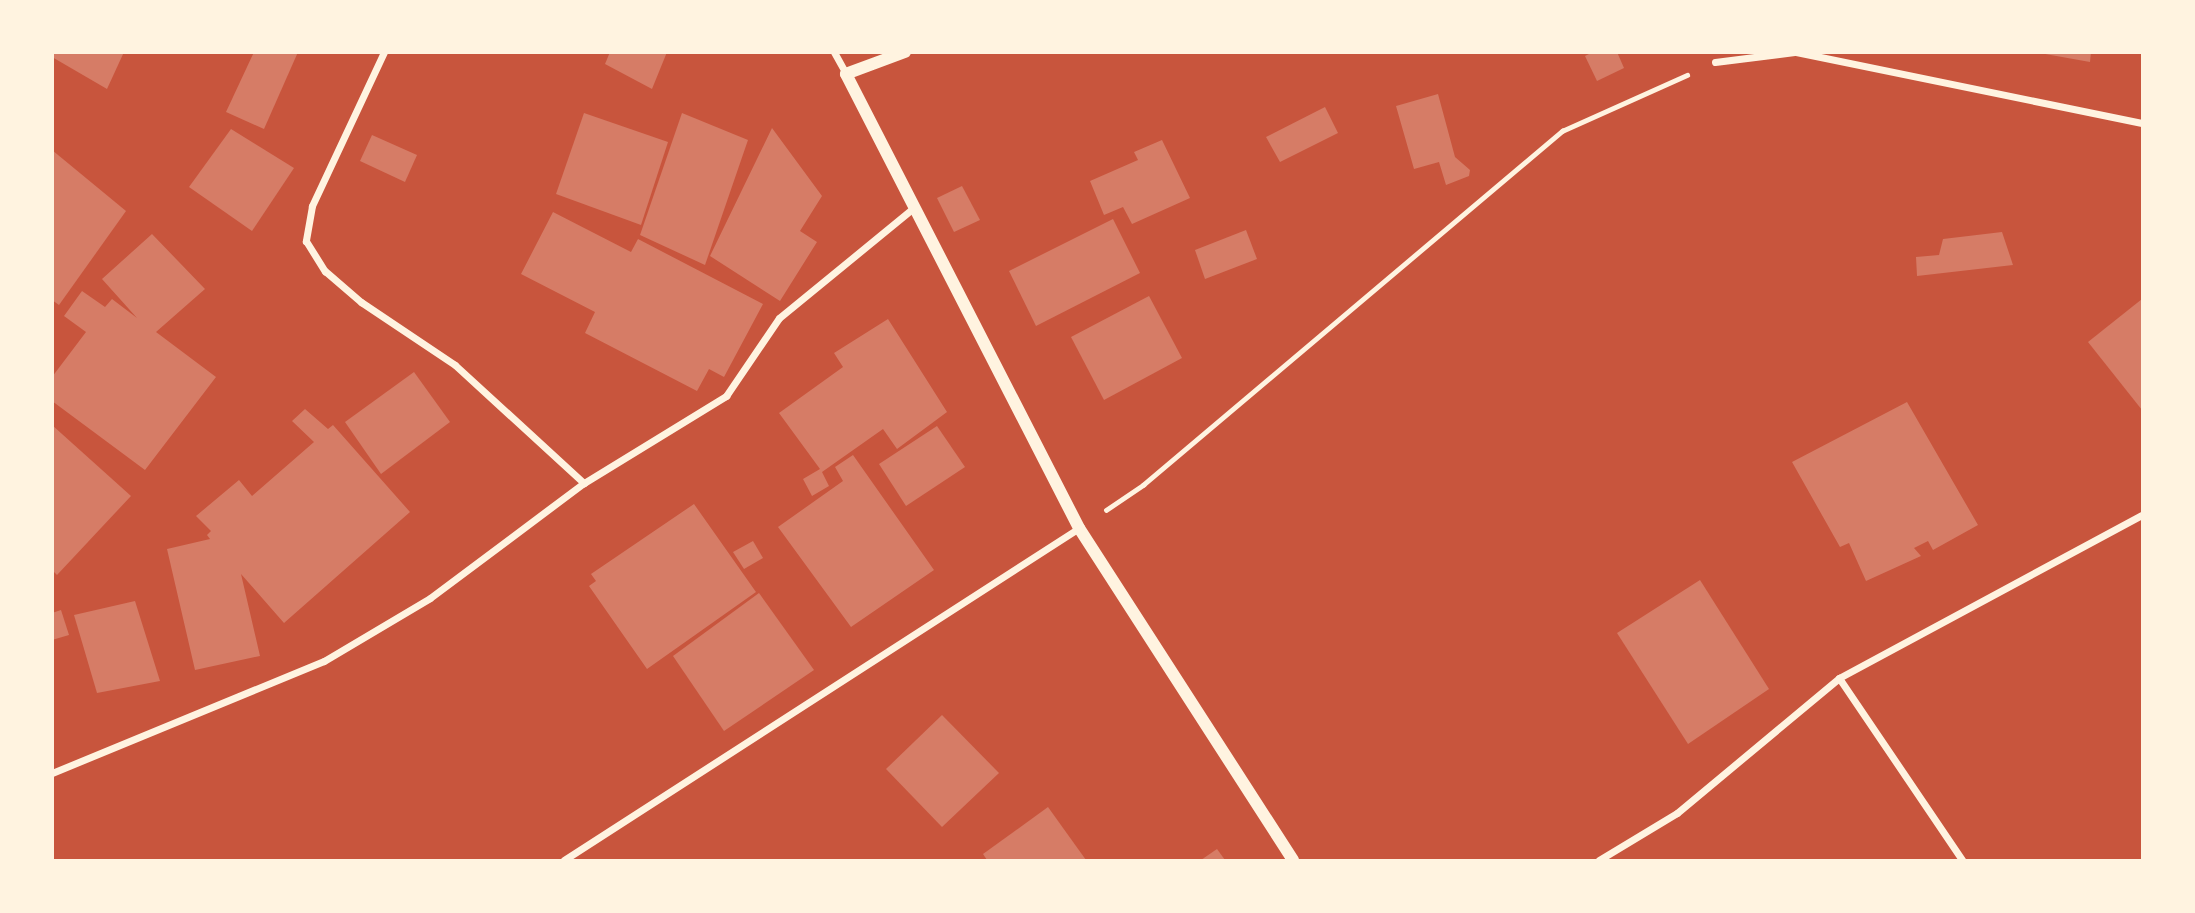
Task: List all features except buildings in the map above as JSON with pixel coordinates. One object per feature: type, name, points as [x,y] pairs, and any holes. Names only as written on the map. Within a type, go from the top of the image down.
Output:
[{"type":"street","points":[[384,52],[312,206],[306,241],[325,271],[361,302],[455,365],[584,484]]},
{"type":"street","points":[[834,52],[912,209],[1079,528],[1293,860]]},
{"type":"street","points":[[846,75],[905,52]]},
{"type":"street","points":[[1715,62],[1795,52],[2143,123]]},
{"type":"street","points":[[52,773],[324,661],[430,598],[584,484],[726,397],[779,318],[912,209]]},
{"type":"street","points":[[1599,860],[1677,813],[1839,678],[2143,515]]},
{"type":"street","points":[[564,860],[1079,528]]},
{"type":"street","points":[[1839,678],[1962,860]]},
{"type":"path","points":[[1079,528],[1143,485],[1562,131],[1715,62]]}]
